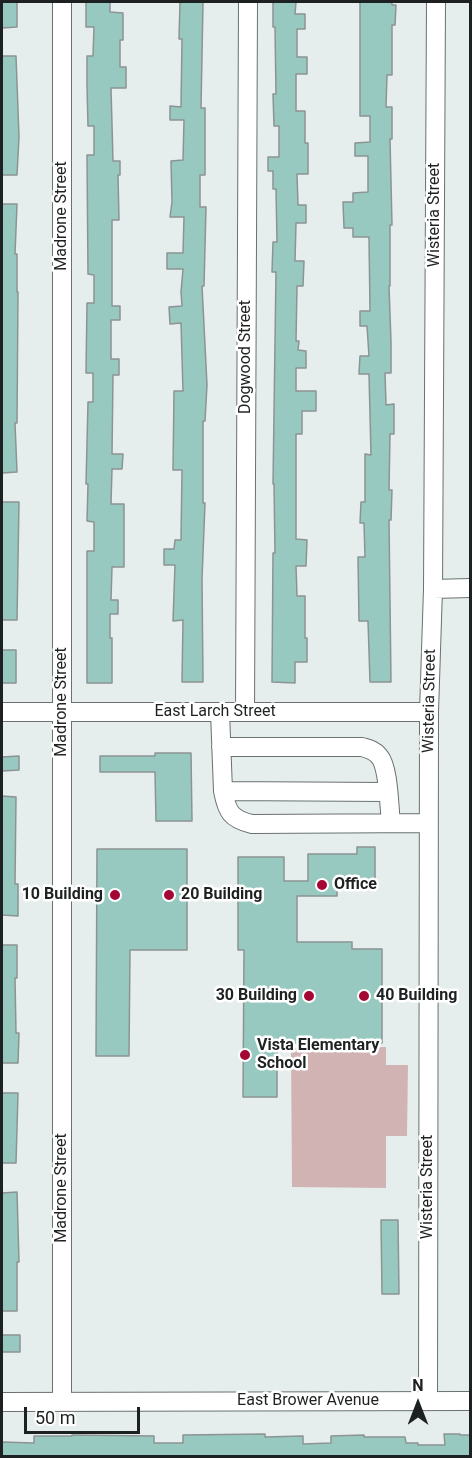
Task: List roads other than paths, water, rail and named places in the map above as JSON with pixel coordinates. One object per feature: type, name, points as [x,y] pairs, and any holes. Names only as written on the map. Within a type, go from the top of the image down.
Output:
[{"type":"street","name":"Madrone Street","points":[[62,2],[62,1402]]},
{"type":"street","name":"Dogwood Street","points":[[245,712],[248,2]]},
{"type":"street","name":"Wisteria Street","points":[[429,1401],[428,823],[433,589],[436,2]]},
{"type":"street","points":[[433,589],[471,588]]},
{"type":"street","name":"East Larch Street","points":[[2,712],[429,712]]},
{"type":"street","points":[[220,712],[225,804],[231,815],[239,821],[252,824],[428,823]]},
{"type":"street","points":[[221,747],[362,747],[373,750],[381,757],[386,771],[391,823]]},
{"type":"street","points":[[223,791],[388,792]]},
{"type":"street","name":"East Brower Avenue","points":[[2,1402],[471,1401]]},
{"type":"place","name":"Office","points":[[322,885]]},
{"type":"place","name":"10 Building","points":[[115,895]]},
{"type":"place","name":"20 Building","points":[[169,895]]},
{"type":"place","name":"30 Building","points":[[309,996]]},
{"type":"place","name":"40 Building","points":[[364,996]]},
{"type":"place","name":"Vista Elementary School","points":[[245,1055]]}]
